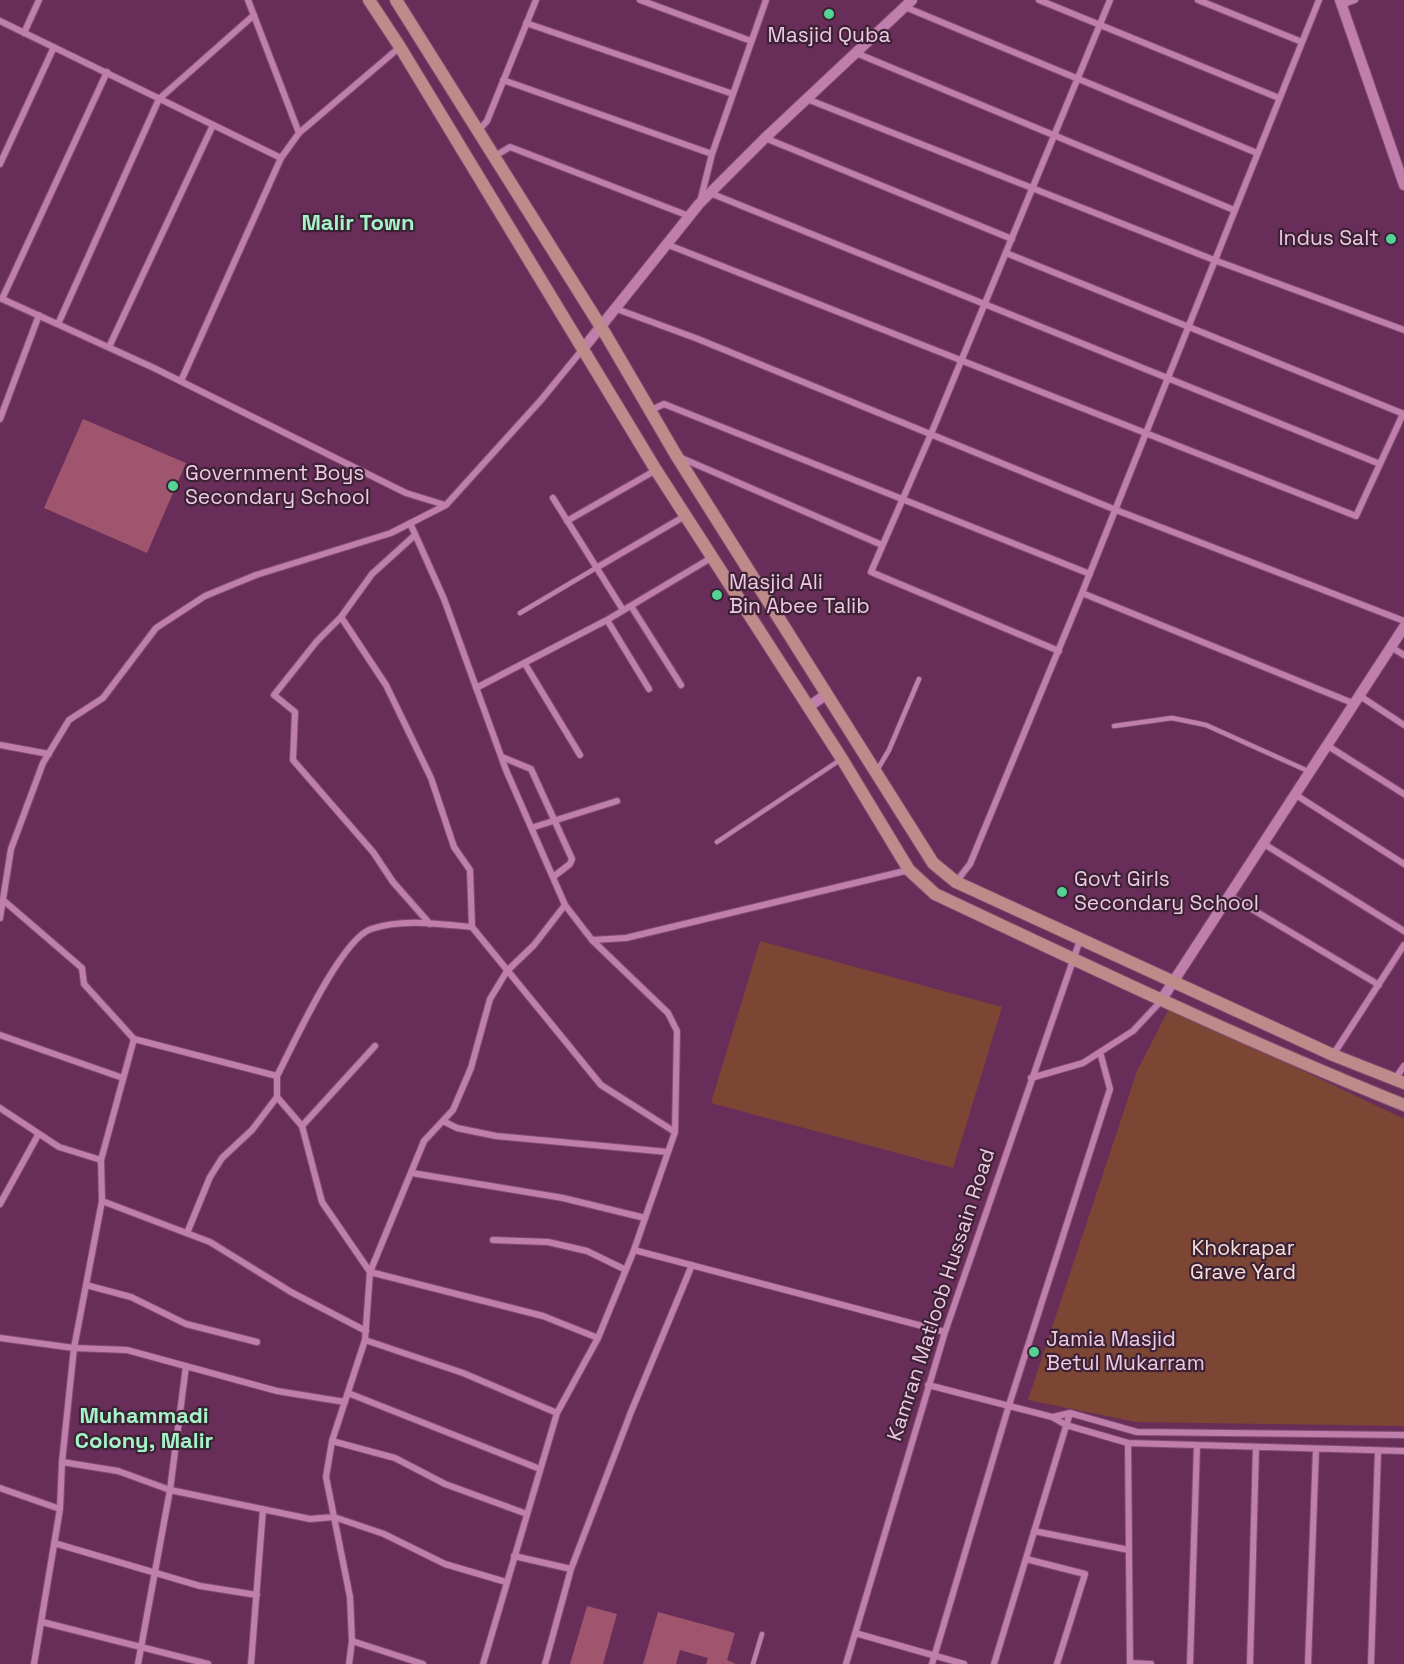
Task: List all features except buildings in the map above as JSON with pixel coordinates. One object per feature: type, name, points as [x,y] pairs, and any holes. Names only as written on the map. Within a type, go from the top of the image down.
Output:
[{"type":"main road","points":[[369,0],[400,47],[656,470],[842,759],[909,870],[935,894],[1327,1074],[1404,1105]]},
{"type":"main road","points":[[396,0],[495,156],[676,455],[933,863],[956,882],[1333,1055],[1400,1081]]},
{"type":"street","points":[[24,33],[39,0]]},
{"type":"street","points":[[478,131],[487,121],[536,0]]},
{"type":"street","points":[[640,0],[752,41]]},
{"type":"street","points":[[699,204],[712,154],[766,0]]},
{"type":"street","points":[[1039,0],[1279,98]]},
{"type":"street","points":[[1059,651],[871,572],[931,434],[1110,0]]},
{"type":"street","points":[[1198,0],[1302,42]]},
{"type":"street","points":[[956,882],[970,864],[1059,651],[1319,0]]},
{"type":"street","points":[[1355,0],[1341,2],[1403,178]]},
{"type":"street","points":[[251,1],[254,15],[299,132]]},
{"type":"street","points":[[0,918],[11,849],[49,754],[69,720],[103,698],[156,628],[205,596],[256,575],[392,533],[446,505],[541,400],[699,204],[765,138],[908,3],[1078,79],[1257,153]]},
{"type":"street","points":[[58,324],[159,99],[254,15]]},
{"type":"street","points":[[0,21],[281,158]]},
{"type":"street","points":[[526,23],[733,94]]},
{"type":"street","points":[[0,165],[54,47]]},
{"type":"street","points":[[181,381],[281,158],[299,132],[400,47]]},
{"type":"street","points":[[856,52],[1234,210]]},
{"type":"street","points":[[107,72],[1,298],[181,381],[406,493],[446,505]]},
{"type":"street","points":[[503,80],[712,154]]},
{"type":"street","points":[[807,98],[1214,260],[1404,330]]},
{"type":"street","points":[[109,347],[213,125]]},
{"type":"street","points":[[765,138],[1012,239]]},
{"type":"street","points":[[495,156],[510,147],[689,216]]},
{"type":"street","points":[[710,193],[1380,464]]},
{"type":"street","points":[[666,244],[1356,516],[1403,414],[1006,253]]},
{"type":"street","points":[[614,308],[698,339],[1116,510],[1404,621]]},
{"type":"street","points":[[0,419],[39,315]]},
{"type":"street","points":[[649,411],[664,404],[1090,574]]},
{"type":"street","points":[[676,455],[882,545]]},
{"type":"street","points":[[567,521],[656,470]]},
{"type":"street","points":[[553,498],[623,610]]},
{"type":"street","points":[[596,568],[685,516]]},
{"type":"street","points":[[410,523],[444,599],[502,757],[565,905],[592,940],[673,1020],[677,1031],[675,1132],[634,1250],[598,1338],[557,1413],[483,1664]]},
{"type":"street","points":[[416,535],[372,574],[341,617],[317,641],[274,695],[295,712],[293,760],[374,852],[393,882],[430,924]]},
{"type":"street","points":[[476,688],[607,620],[711,558]]},
{"type":"street","points":[[1083,592],[1357,700],[1404,725]]},
{"type":"street","points":[[630,606],[681,685]]},
{"type":"street","points":[[341,617],[386,685],[431,778],[454,847],[470,870],[472,927],[601,1085],[675,1132]]},
{"type":"street","points":[[607,620],[649,689]]},
{"type":"street","points":[[1031,1078],[1083,1063],[1133,1031],[1162,999],[1404,627]]},
{"type":"street","points":[[1391,647],[1404,655]]},
{"type":"street","points":[[525,664],[580,755]]},
{"type":"street","points":[[808,707],[826,694]]},
{"type":"street","points":[[0,745],[49,754]]},
{"type":"street","points":[[1328,746],[1404,794]]},
{"type":"street","points":[[502,757],[531,769],[572,859],[570,864],[554,877]]},
{"type":"street","points":[[1296,795],[1404,864]]},
{"type":"street","points":[[534,828],[617,801]]},
{"type":"street","points":[[1264,844],[1404,931]]},
{"type":"street","points":[[592,940],[626,938],[909,870]]},
{"type":"street","points":[[1230,896],[1379,985]]},
{"type":"street","points":[[3,900],[82,968],[84,984],[134,1039],[277,1076]]},
{"type":"street","points":[[349,1664],[352,1641],[350,1597],[326,1477],[332,1441],[365,1340],[370,1272],[424,1142],[453,1110],[467,1079],[490,999],[507,971],[534,945],[565,905]]},
{"type":"street","points":[[187,1233],[210,1177],[222,1158],[252,1130],[277,1097],[277,1076],[315,1003],[347,950],[368,930],[401,923],[472,927]]},
{"type":"street","name":"Kamran Matloob Hussain Road","points":[[846,1664],[945,1332],[1081,939]]},
{"type":"street","points":[[1333,1055],[1404,945]]},
{"type":"street","points":[[0,1035],[123,1077]]},
{"type":"street","points":[[34,1664],[60,1509],[62,1462],[74,1348],[102,1201],[101,1160],[134,1039]]},
{"type":"street","points":[[302,1126],[375,1046]]},
{"type":"street","points":[[932,1664],[1009,1405],[1110,1089],[1100,1052]]},
{"type":"street","points":[[1400,1081],[1404,1066]]},
{"type":"street","points":[[277,1097],[302,1126],[322,1202],[370,1272],[543,1317],[598,1338]]},
{"type":"street","points":[[0,1108],[58,1147],[101,1160]]},
{"type":"street","points":[[442,1121],[457,1128],[496,1136],[668,1152]]},
{"type":"street","points":[[0,1204],[38,1135]]},
{"type":"street","points":[[412,1173],[563,1198],[645,1218]]},
{"type":"street","points":[[102,1201],[210,1242],[291,1292],[366,1331]]},
{"type":"street","points":[[493,1240],[548,1242],[587,1251],[626,1270]]},
{"type":"street","points":[[634,1250],[945,1332]]},
{"type":"street","points":[[545,1664],[571,1569],[631,1412],[692,1265]]},
{"type":"street","points":[[86,1285],[131,1297],[186,1324],[257,1342]]},
{"type":"street","points":[[0,1338],[74,1348],[127,1350],[277,1391],[345,1402]]},
{"type":"street","points":[[365,1340],[463,1373],[557,1413]]},
{"type":"street","points":[[138,1664],[170,1490],[186,1366]]},
{"type":"street","points":[[928,1385],[1052,1417],[1066,1425],[1128,1443],[1404,1451]]},
{"type":"street","points":[[348,1393],[540,1469]]},
{"type":"street","points":[[1052,1417],[1070,1413],[1137,1431],[1404,1435]]},
{"type":"street","points":[[994,1664],[1070,1413]]},
{"type":"street","points":[[332,1441],[395,1458],[445,1484],[527,1514]]},
{"type":"street","points":[[1128,1443],[1130,1664],[1151,1664]]},
{"type":"street","points":[[1190,1664],[1197,1445]]},
{"type":"street","points":[[1250,1664],[1256,1447]]},
{"type":"street","points":[[1308,1664],[1316,1449]]},
{"type":"street","points":[[1371,1664],[1378,1451]]},
{"type":"street","points":[[62,1462],[117,1471],[170,1490],[310,1519],[334,1517],[384,1534],[445,1564],[507,1582]]},
{"type":"street","points":[[0,1488],[60,1509]]},
{"type":"street","points":[[251,1664],[263,1509]]},
{"type":"street","points":[[1034,1531],[1129,1550]]},
{"type":"street","points":[[54,1543],[155,1570],[200,1586],[256,1596]]},
{"type":"street","points":[[514,1556],[571,1569]]},
{"type":"street","points":[[1026,1559],[1084,1574],[1057,1664]]},
{"type":"street","points":[[42,1622],[208,1664]]},
{"type":"street","points":[[855,1633],[964,1664]]},
{"type":"street","points":[[352,1641],[423,1664]]},
{"type":"lane","points":[[520,613],[596,568]]},
{"type":"lane","points":[[875,773],[889,750],[919,679]]},
{"type":"lane","points":[[1114,726],[1173,718],[1206,724],[1311,772]]},
{"type":"lane","points":[[717,842],[842,759]]},
{"type":"lane","points":[[753,1664],[762,1634]]},
{"type":"green space","points":[[760,941],[1002,1007],[953,1168],[711,1103]]},
{"type":"green space","name":"Khokrapar Grave Yard","points":[[1170,1007],[1404,1119],[1404,1426],[1136,1422],[1028,1400],[1137,1071]]},
{"type":"place","name":"Masjid Quba","points":[[829,14]]},
{"type":"place","name":"Indus Salt","points":[[1391,239]]},
{"type":"place","name":"Government Boys Secondary School","points":[[173,486]]},
{"type":"place","name":"Masjid Ali Bin Abee Talib","points":[[717,595]]},
{"type":"place","name":"Govt Girls Secondary School","points":[[1062,892]]},
{"type":"place","name":"Jamia Masjid Betul Mukarram","points":[[1034,1352]]},
{"type":"district","name":"Malir Town","points":[[358,224]]},
{"type":"district","name":"Muhammadi Colony, Malir","points":[[144,1430]]}]
